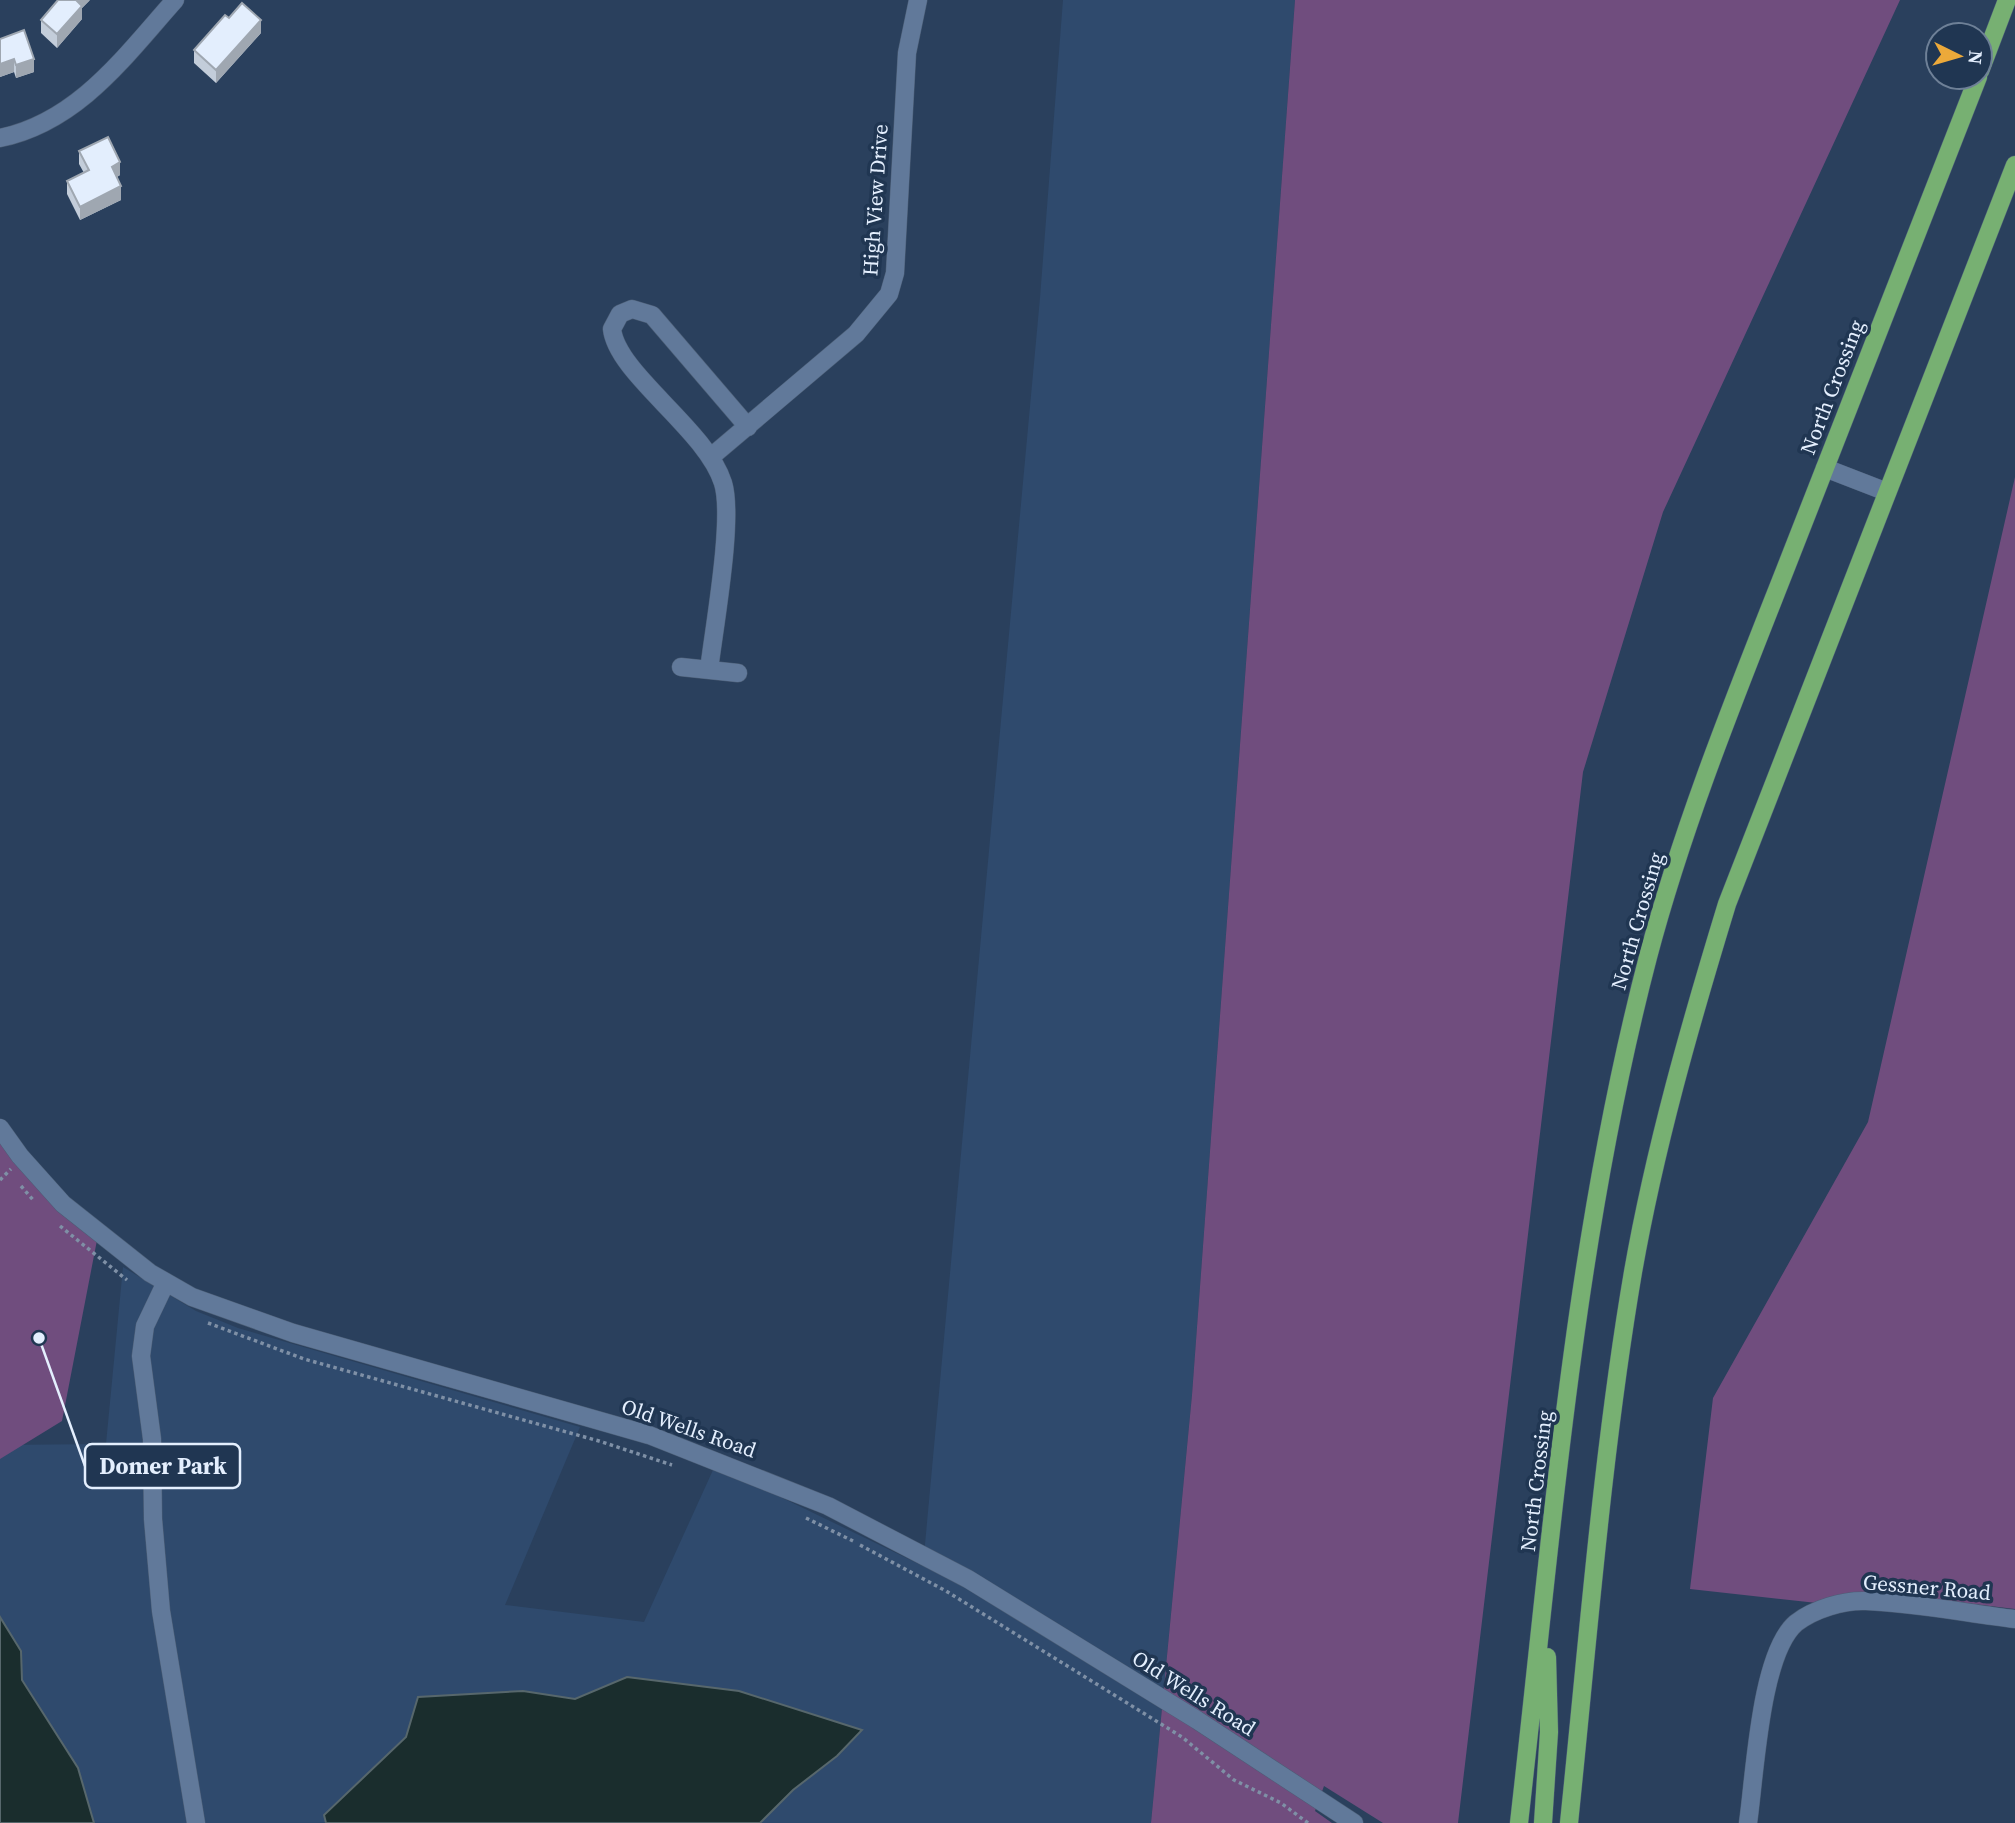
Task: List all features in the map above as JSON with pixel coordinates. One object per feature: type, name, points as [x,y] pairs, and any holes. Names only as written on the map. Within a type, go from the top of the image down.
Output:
[{"type":"main road","points":[[1994,34],[2007,0]]},
{"type":"main road","name":"North Crossing","points":[[1519,1823],[1594,1202],[1619,1077],[1646,965],[1686,834],[1724,726],[1973,91]]},
{"type":"main road","points":[[1569,1823],[1614,1397],[1633,1271],[1659,1147],[1691,1022],[1727,904],[2015,165]]},
{"type":"main road","points":[[1543,1823],[1549,1732],[1545,1591]]},
{"type":"street","points":[[0,138],[41,125],[85,98],[175,0]]},
{"type":"street","name":"High View Drive","points":[[712,456],[856,334],[889,294],[895,273],[907,53],[918,0]]},
{"type":"street","points":[[709,670],[726,508],[724,486],[712,456],[620,353],[612,330],[620,314],[632,309],[652,315],[748,427]]},
{"type":"street","points":[[1825,468],[1887,492]]},
{"type":"street","points":[[681,667],[737,673]]},
{"type":"street","name":"Old Wells Road","points":[[0,1128],[20,1156],[63,1204],[98,1235],[192,1297],[255,1322],[649,1436],[828,1506],[968,1579],[1197,1720],[1354,1823]]},
{"type":"street","points":[[166,1282],[145,1326],[141,1356],[152,1439],[153,1520],[161,1611],[196,1823]]},
{"type":"street","name":"Gessner Road","points":[[1748,1823],[1766,1689],[1777,1651],[1795,1624],[1822,1608],[1864,1601],[2015,1619]]},
{"type":"path","points":[[5,1166],[10,1172]]},
{"type":"path","points":[[18,1183],[35,1202]]},
{"type":"path","points":[[52,1219],[70,1237],[128,1280]]},
{"type":"path","points":[[206,1323],[304,1359],[598,1441],[674,1466]]},
{"type":"path","points":[[801,1516],[946,1591],[1182,1737],[1234,1780],[1281,1803],[1308,1823]]},
{"type":"shaded area","points":[[1063,0],[1295,0],[1192,1395],[1151,1823],[94,1823],[78,1768],[22,1680],[21,1650],[0,1617],[0,1445],[106,1444],[123,1267],[196,1311],[238,1328],[580,1427],[505,1605],[644,1622],[713,1470],[770,1492],[923,1566],[1040,298]]},
{"type":"shaded area","points":[[1295,0],[1900,0],[1663,512],[1583,772],[1458,1823],[1383,1823],[1324,1786],[1315,1811],[1332,1823],[1151,1823],[1192,1395]]},
{"type":"shaded area","points":[[2015,477],[2015,1609],[1948,1601],[1817,1603],[1690,1589],[1713,1398],[1868,1122]]},
{"type":"shaded area","points":[[0,1128],[98,1235],[62,1421],[0,1459]]},
{"type":"shaded area","points":[[0,1617],[21,1651],[22,1680],[78,1768],[94,1823],[0,1823]]},
{"type":"shaded area","points":[[627,1677],[739,1691],[862,1730],[837,1756],[793,1790],[760,1823],[326,1823],[324,1815],[406,1737],[418,1697],[523,1691],[575,1699]]},
{"type":"building","points":[[58,0],[78,0],[82,6],[57,34],[41,20]]},
{"type":"building","points":[[242,3],[261,20],[216,70],[194,50],[225,15],[229,18]]},
{"type":"building","points":[[24,30],[34,59],[16,65],[14,59],[0,64],[0,39]]},
{"type":"building","points":[[108,137],[120,162],[112,167],[121,186],[80,207],[67,181],[89,170],[79,151]]},
{"type":"place","name":"Domer Park","points":[[39,1338]]}]
